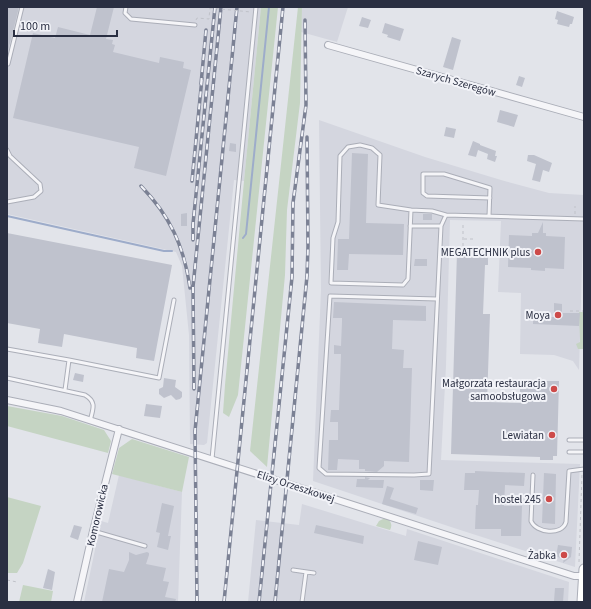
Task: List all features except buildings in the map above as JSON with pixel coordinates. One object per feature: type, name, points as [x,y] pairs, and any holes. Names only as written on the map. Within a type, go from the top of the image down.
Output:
[{"type":"street","name":"Szarych Szeregów","points":[[328,45],[584,117]]},
{"type":"street","name":"Elizy Orzeszkowej","points":[[7,400],[61,411],[574,576],[584,576]]},
{"type":"street","name":"Komorowicka","points":[[77,602],[93,531],[119,429]]},
{"type":"street","points":[[582,566],[584,576],[582,602]]},
{"type":"lane","points":[[8,64],[22,7]]},
{"type":"lane","points":[[126,7],[125,13],[131,19],[195,25]]},
{"type":"lane","points":[[212,459],[256,7]]},
{"type":"lane","points":[[411,210],[408,280],[403,285],[331,283],[333,238],[338,222],[340,156],[348,147],[360,145],[372,148],[380,155],[378,205],[411,210],[432,211],[446,215],[584,219]]},
{"type":"lane","points":[[7,150],[10,156],[40,184],[41,191],[34,197],[7,202]]},
{"type":"lane","points":[[489,216],[490,198],[490,188],[444,174],[423,174],[423,193],[427,196],[490,198]]},
{"type":"lane","points":[[437,299],[330,296],[319,468],[326,474],[429,474],[441,226],[446,215]]},
{"type":"lane","points":[[410,226],[441,226]]},
{"type":"lane","points":[[7,348],[159,378],[174,300]]},
{"type":"lane","points":[[65,390],[69,360]]},
{"type":"lane","points":[[7,378],[85,394],[92,399],[93,403],[90,421]]},
{"type":"lane","points":[[569,440],[584,440]]},
{"type":"lane","points":[[568,452],[584,452]]},
{"type":"lane","points":[[533,475],[531,521],[536,528],[552,531],[565,526],[569,471],[583,469]]},
{"type":"lane","points":[[93,531],[145,546]]},
{"type":"lane","points":[[293,570],[314,573]]},
{"type":"lane","points":[[302,602],[306,572]]},
{"type":"path","points":[[201,18],[209,19],[210,8],[251,12]]},
{"type":"path","points":[[575,206],[576,212]]},
{"type":"path","points":[[453,248],[463,249],[464,224]]},
{"type":"path","points":[[463,239],[474,239]]},
{"type":"path","points":[[570,311],[584,311]]},
{"type":"path","points":[[582,566],[583,469]]},
{"type":"path","points":[[7,580],[17,582]]},
{"type":"shaded area","points":[[7,7],[261,7],[244,181],[234,180],[207,443],[204,445],[190,444],[189,335],[182,266],[176,252],[7,214]]},
{"type":"shaded area","points":[[302,7],[348,7],[337,42],[301,32]]},
{"type":"shaded area","points":[[319,120],[425,157],[501,180],[549,193],[584,195],[579,370],[573,361],[554,355],[520,354],[521,293],[498,292],[501,221],[450,220],[446,366],[441,460],[580,464],[575,567],[313,481],[321,290]]},
{"type":"shaded area","points":[[119,475],[182,492],[178,602],[84,602],[101,521],[108,523]]},
{"type":"shaded area","points":[[302,504],[406,536],[407,529],[569,582],[568,602],[248,602],[256,520],[299,525]]},
{"type":"green space","points":[[261,7],[278,7],[238,395],[229,417],[223,413],[225,385]]},
{"type":"green space","points":[[298,7],[302,7],[300,103],[287,210],[285,275],[267,467],[250,451]]},
{"type":"green space","points":[[579,312],[584,312],[584,349],[578,349],[576,344],[580,342]]},
{"type":"green space","points":[[7,406],[62,416],[104,430],[111,441],[108,453],[7,426]]},
{"type":"green space","points":[[132,439],[189,457],[182,492],[112,474],[119,448]]},
{"type":"green space","points":[[7,497],[41,506],[23,563],[17,573],[7,573]]},
{"type":"green space","points":[[388,519],[390,522],[390,530],[376,526],[379,521]]},
{"type":"green space","points":[[23,585],[53,591],[51,602],[19,602]]},
{"type":"waterway","points":[[243,238],[246,234],[269,7]]},
{"type":"waterway","points":[[7,216],[164,251],[172,251]]},
{"type":"railway","points":[[193,240],[193,224],[215,7]]},
{"type":"railway","points":[[194,389],[193,287],[221,7]]},
{"type":"railway","points":[[197,602],[195,431],[237,7]]},
{"type":"railway","points":[[224,602],[283,7]]},
{"type":"railway","points":[[259,602],[292,277],[293,203],[306,105],[305,20]]},
{"type":"railway","points":[[201,84],[206,30]]},
{"type":"railway","points":[[192,181],[202,78]]},
{"type":"railway","points":[[275,602],[307,276],[307,137]]},
{"type":"railway","points":[[141,186],[168,220],[174,232],[180,245],[190,288]]},
{"type":"place","name":"MEGATECHNIK plus","points":[[538,252]]},
{"type":"place","name":"Moya","points":[[558,315]]},
{"type":"place","name":"Małgorzata restauracja samoobsługowa","points":[[554,389]]},
{"type":"place","name":"Lewiatan","points":[[552,435]]},
{"type":"place","name":"hostel 245","points":[[549,499]]},
{"type":"place","name":"Żabka","points":[[564,555]]}]
